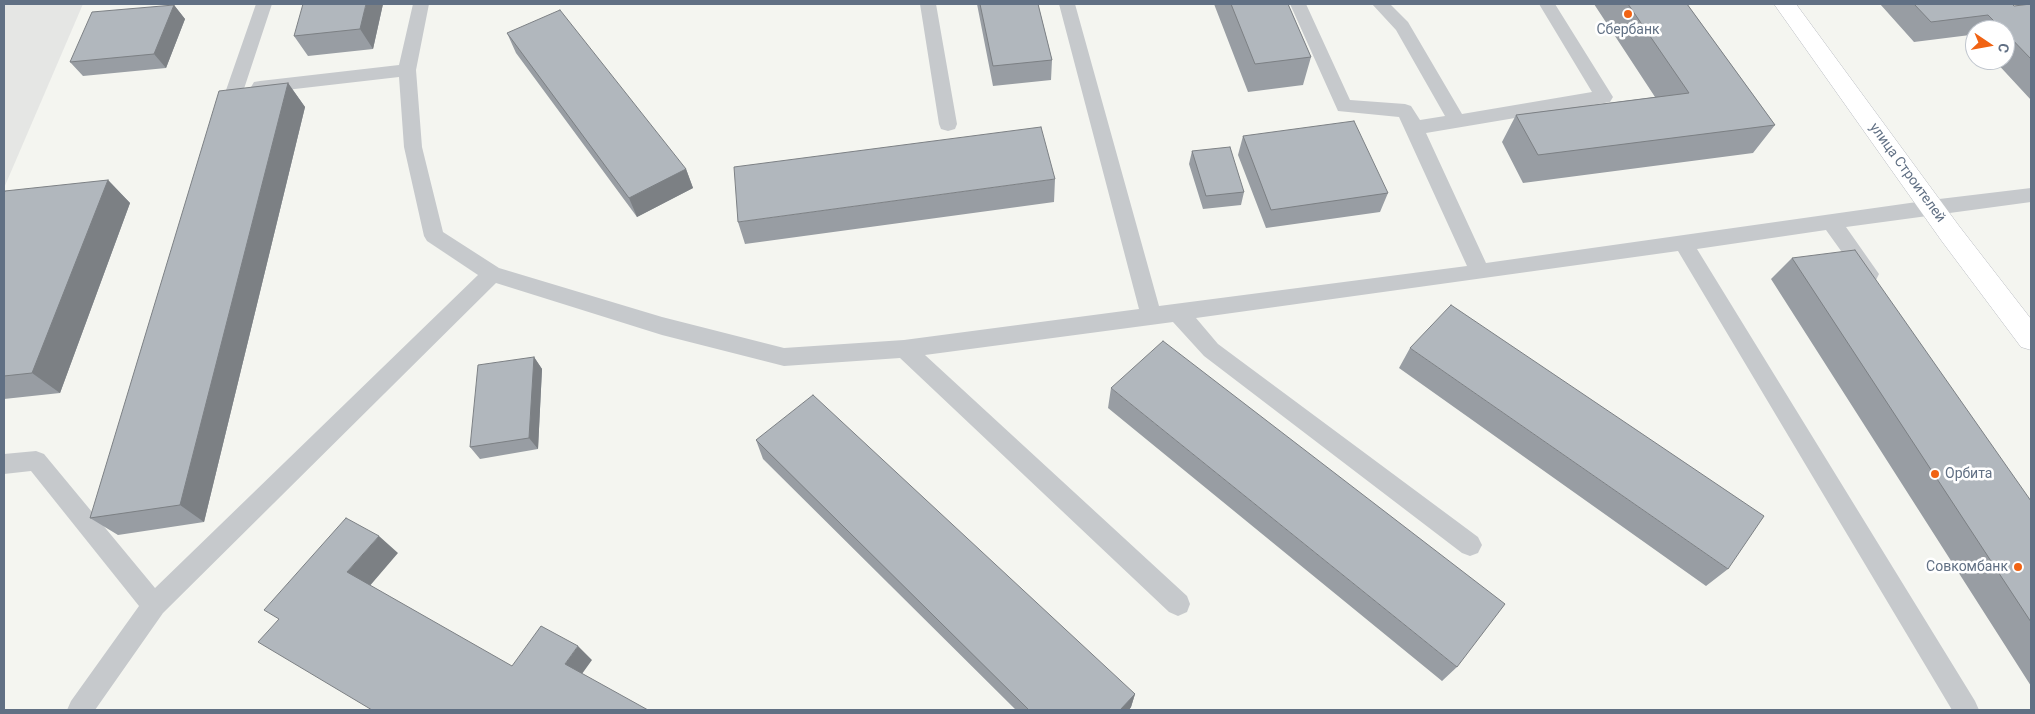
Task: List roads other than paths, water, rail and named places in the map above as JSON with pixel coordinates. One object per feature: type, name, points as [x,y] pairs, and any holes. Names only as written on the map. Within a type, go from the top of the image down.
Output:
[{"type":"street","name":"улица Строителей","points":[[1785,4],[1931,207],[2031,339]]},
{"type":"lane","points":[[220,137],[264,4]]},
{"type":"lane","points":[[421,4],[407,70],[413,148],[434,236],[492,274],[662,326],[784,357],[904,349],[1480,272],[1931,207],[2031,195]]},
{"type":"lane","points":[[928,4],[948,124]]},
{"type":"lane","points":[[1067,4],[1150,316]]},
{"type":"lane","points":[[1298,4],[1344,106],[1405,110],[1415,128],[1480,272]]},
{"type":"lane","points":[[1380,4],[1402,26],[1457,121]]},
{"type":"lane","points":[[1415,128],[1604,97],[1547,4]]},
{"type":"lane","points":[[235,90],[407,70]]},
{"type":"lane","points":[[1831,221],[1877,286]]},
{"type":"lane","points":[[1683,243],[1966,710]]},
{"type":"lane","points":[[80,710],[154,605],[492,274]]},
{"type":"lane","points":[[1177,312],[1211,350],[1470,544]]},
{"type":"lane","points":[[904,349],[1178,604]]},
{"type":"lane","points":[[4,464],[36,461],[93,518],[154,605]]},
{"type":"place","name":"Сбербанк","points":[[1628,14]]},
{"type":"place","name":"Орбита","points":[[1935,474]]},
{"type":"place","name":"Совкомбанк","points":[[2018,567]]}]
